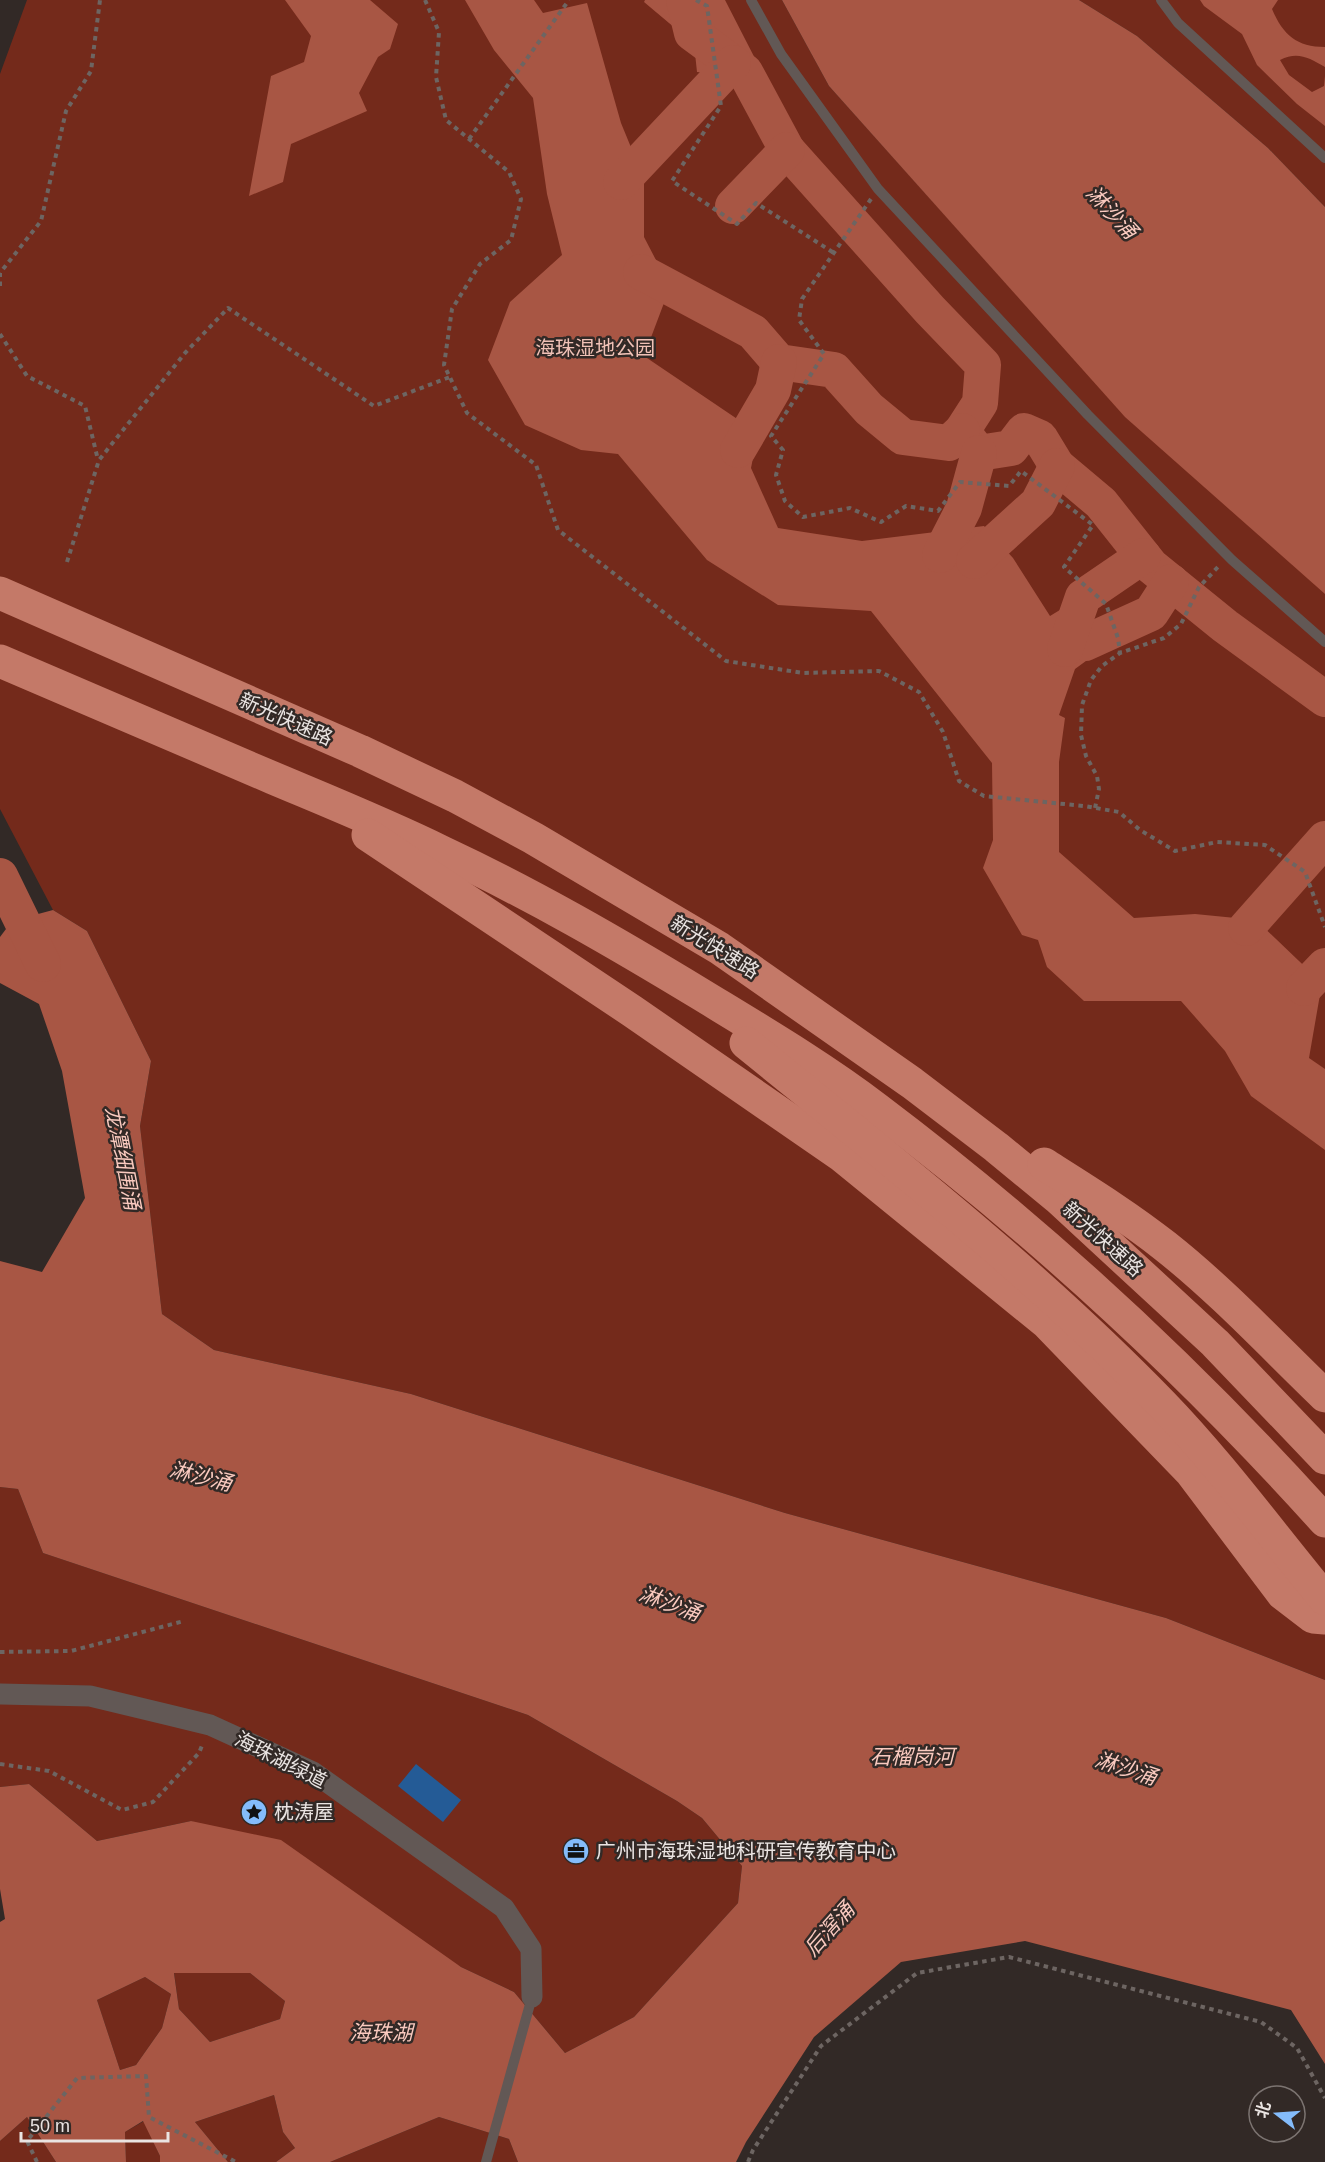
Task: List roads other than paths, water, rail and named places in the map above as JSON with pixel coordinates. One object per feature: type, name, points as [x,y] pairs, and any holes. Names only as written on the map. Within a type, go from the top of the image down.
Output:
[{"type":"highway","name":"新光快速路","points":[[0,593],[360,751],[455,796],[533,838],[719,948],[912,1083],[1058,1198],[1215,1343],[1325,1458]]},
{"type":"highway","points":[[0,661],[442,851],[550,906],[752,1025],[874,1106],[1014,1217],[1151,1340],[1266,1457],[1321,1517]]},
{"type":"highway","points":[[299,789],[632,1011],[842,1156],[1047,1323],[1191,1472],[1283,1594],[1313,1617],[1325,1618]]},
{"type":"highway","points":[[643,959],[936,1198],[1048,1295],[1164,1406],[1229,1479],[1325,1599]]},
{"type":"highway","points":[[912,1083],[1121,1194],[1198,1245],[1228,1271],[1325,1367]]},
{"type":"highway","points":[[912,1083],[1082,1188],[1166,1247],[1325,1396]]},
{"type":"street","name":"海珠湖绿道","points":[[0,1694],[90,1696],[210,1725],[313,1772],[504,1908],[531,1949],[532,1997]]},
{"type":"lane","points":[[751,0],[781,54],[878,189],[1088,415],[1228,556],[1325,642]]},
{"type":"lane","points":[[1161,0],[1178,23],[1325,158]]},
{"type":"lane","points":[[486,2162],[532,1997]]},
{"type":"water","points":[[285,0],[370,0],[398,24],[390,49],[378,57],[359,93],[367,111],[291,144],[283,182],[249,196],[271,76],[304,62],[311,36]]},
{"type":"water","points":[[465,0],[534,0],[543,13],[587,3],[621,123],[644,179],[644,237],[670,287],[644,356],[758,433],[751,468],[778,528],[862,541],[984,526],[1013,558],[1050,616],[1073,602],[1116,639],[1075,669],[1059,715],[1065,718],[1059,762],[1059,852],[1134,918],[1195,914],[1256,920],[1322,983],[1309,1058],[1325,1069],[1325,1150],[1251,1096],[1225,1051],[1181,1001],[1084,1001],[1047,967],[1038,940],[1022,935],[983,868],[993,840],[992,763],[871,611],[778,605],[707,560],[618,454],[581,450],[525,425],[488,360],[510,302],[562,255],[547,194],[533,98],[494,50]]},
{"type":"water","points":[[645,0],[725,0],[765,78],[697,72],[694,44],[644,2]]},
{"type":"water","name":"淋沙涌","points":[[782,0],[1079,0],[1137,36],[1268,148],[1325,207],[1325,594],[1125,417],[829,86]]},
{"type":"water","points":[[1200,0],[1278,0],[1272,9],[1281,26],[1292,38],[1306,45],[1325,47],[1325,67],[1308,58],[1298,56],[1280,60],[1289,75],[1312,92],[1324,86],[1325,76],[1325,126],[1297,104],[1257,65],[1242,34],[1204,6]]},
{"type":"water","name":"石榴岗河","points":[[53,910],[87,931],[151,1061],[140,1126],[162,1314],[214,1350],[411,1394],[785,1513],[1166,1618],[1325,1680],[1325,2064],[1291,2010],[1025,1941],[901,1962],[814,2037],[746,2142],[736,2162],[518,2162],[509,2139],[439,2117],[330,2162],[276,2162],[295,2148],[283,2132],[274,2095],[195,2122],[228,2162],[160,2162],[160,2156],[143,2121],[125,2132],[126,2162],[56,2162],[27,2117],[0,2141],[0,1922],[5,1919],[0,1889],[0,1787],[29,1784],[97,1841],[191,1821],[281,1840],[461,1967],[514,1992],[565,2053],[634,2017],[738,1903],[742,1866],[702,1818],[677,1801],[528,1715],[43,1553],[18,1489],[0,1487],[0,1261],[42,1272],[85,1198],[62,1071],[39,1004],[0,983],[0,937],[12,921]],"holes":[[[174,1973],[250,1973],[285,2001],[280,2019],[210,2042],[179,2009]],[[145,1977],[171,1994],[162,2028],[136,2065],[120,2070],[97,2000]]]},
{"type":"waterway","points":[[684,0],[692,33],[745,72],[787,150],[930,310],[983,365],[980,403],[962,431],[979,453],[1011,448],[1024,431],[1040,438],[1057,466],[1101,503],[1151,566],[1225,626],[1325,699]]},
{"type":"waterway","points":[[621,182],[733,63]]},
{"type":"waterway","points":[[733,206],[787,150]]},
{"type":"waterway","points":[[641,272],[753,332],[779,362],[834,370],[869,409],[903,437],[949,443],[962,431]]},
{"type":"waterway","points":[[738,450],[773,390],[779,362]]},
{"type":"waterway","points":[[940,555],[964,508],[979,453]]},
{"type":"waterway","points":[[974,561],[1038,503],[1057,466]]},
{"type":"waterway","points":[[1065,649],[1083,597],[1143,556]]},
{"type":"waterway","points":[[1085,643],[1151,613],[1171,582]]},
{"type":"waterway","points":[[1246,928],[1325,839]]},
{"type":"waterway","name":"龙潭细围涌","points":[[0,876],[43,964]]},
{"type":"waterway","points":[[1304,988],[1325,966]]},
{"type":"place","name":"枕涛屋","points":[[254,1812]]},
{"type":"place","name":"广州市海珠湿地科研宣传教育中心","points":[[576,1851]]},
{"type":"park label","name":"海珠湿地公园","points":[[595,348]]},
{"type":"water label","name":"后滘涌","points":[[829,1929]]},
{"type":"water label","name":"海珠湖","points":[[381,2032]]}]
